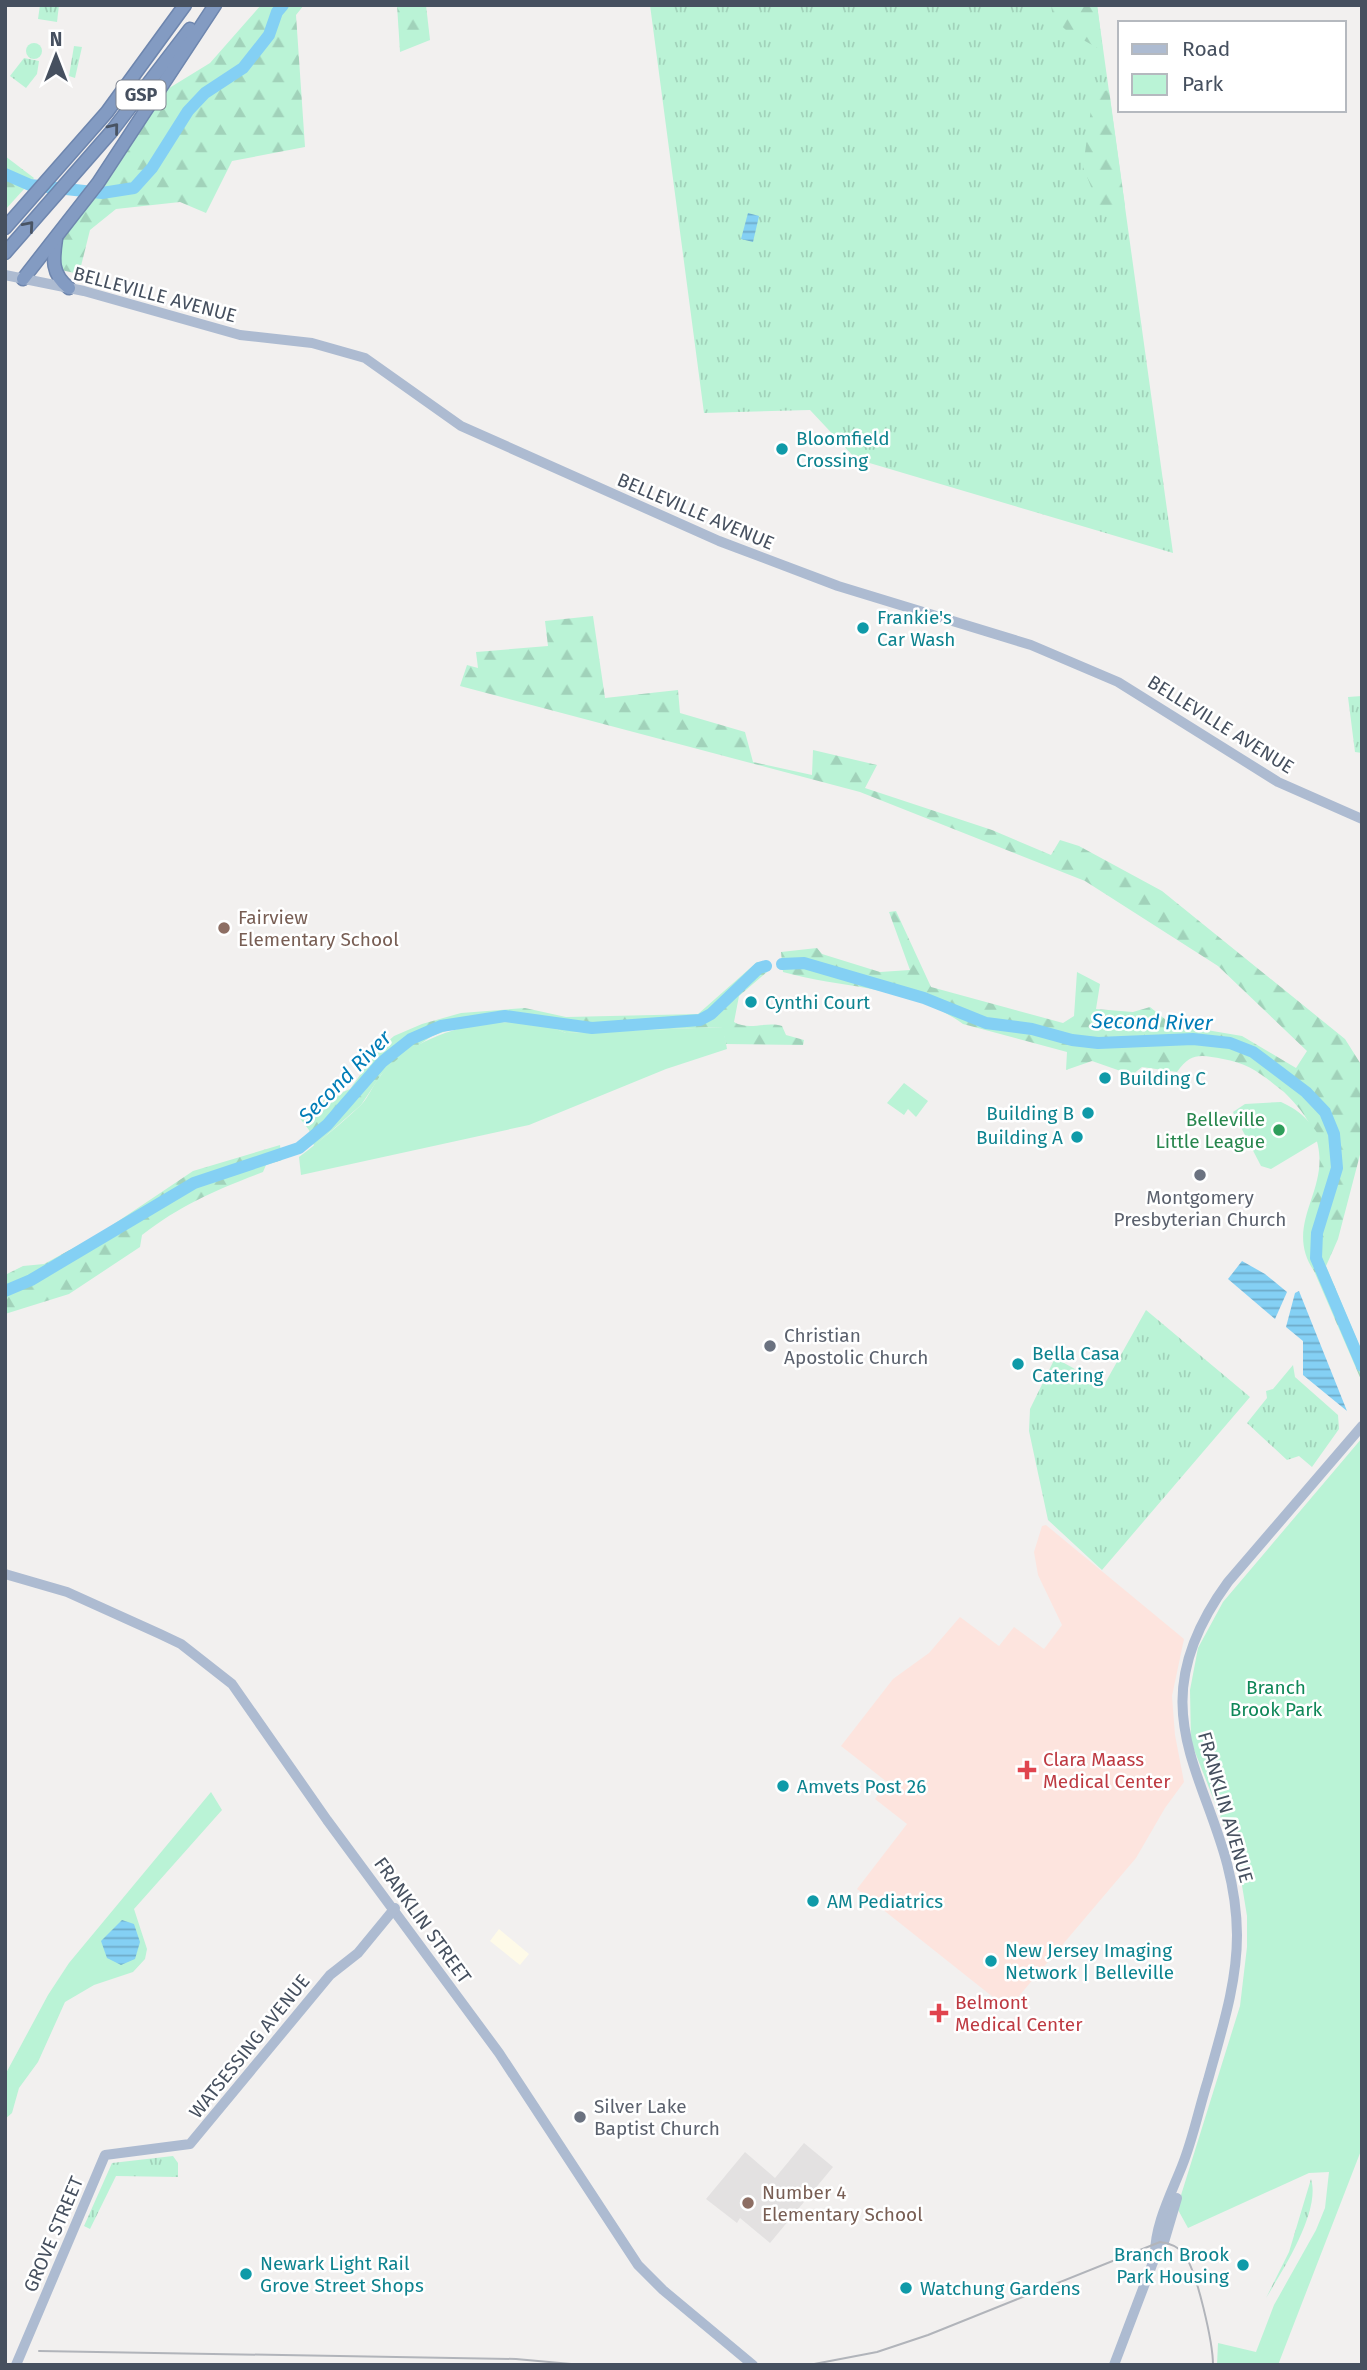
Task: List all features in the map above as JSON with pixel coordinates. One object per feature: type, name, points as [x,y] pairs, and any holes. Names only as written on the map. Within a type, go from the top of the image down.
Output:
[{"type":"highway","name":"GSP","points":[[5,228],[51,178],[136,75],[185,5]]},
{"type":"highway","name":"GSP","points":[[5,253],[118,123],[206,5]]},
{"type":"highway","points":[[23,279],[98,183],[215,5]]},
{"type":"highway","points":[[56,237],[54,267],[57,276],[69,288]]},
{"type":"main road","name":"BELLEVILLE AVENUE","points":[[5,275],[69,288],[240,335],[312,343],[365,358],[461,426],[719,541],[838,586],[1031,645],[1118,682],[1278,782],[1362,819]]},
{"type":"main road","name":"FRANKLIN AVENUE","points":[[1114,2365],[1155,2257],[1164,2242],[1182,2180],[1182,2167],[1230,2002],[1237,1934],[1228,1870],[1187,1743],[1183,1702],[1187,1658],[1212,1604],[1228,1582],[1362,1426]]},
{"type":"main road","name":"FRANKLIN STREET","points":[[5,1574],[67,1592],[122,1615],[181,1644],[225,1678],[395,1908],[543,2116],[639,2265],[663,2290],[753,2365]]},
{"type":"main road","name":"WATSESSING AVENUE","points":[[105,2155],[190,2144],[330,1975],[358,1953],[395,1908]]},
{"type":"main road","name":"GROVE STREET","points":[[16,2365],[105,2155]]},
{"type":"shaded area","name":"Clara Maass Medical Center","points":[[1046,1525],[1184,1639],[1172,1696],[1175,1735],[1184,1782],[1165,1808],[1136,1858],[1008,2009],[857,1889],[907,1824],[875,1799],[887,1782],[841,1746],[893,1679],[929,1653],[960,1617],[999,1646],[1014,1627],[1044,1649],[1062,1625],[1038,1575],[1034,1552],[1042,1526]]},
{"type":"shaded area","points":[[499,1929],[529,1954],[520,1965],[490,1941]]},
{"type":"shaded area","points":[[804,2143],[833,2167],[770,2243],[740,2218],[737,2223],[706,2199],[745,2152],[775,2178]]},
{"type":"green space","points":[[40,5],[59,5],[57,22],[38,19]]},
{"type":"green space","points":[[261,5],[304,5],[296,15],[305,147],[232,161],[206,213],[180,202],[116,209],[90,230],[79,274],[61,270],[57,255],[61,240],[104,187],[166,90],[210,63]]},
{"type":"green space","points":[[397,5],[426,5],[430,40],[400,52]]},
{"type":"green space","points":[[650,5],[1097,5],[1173,553],[856,459],[810,410],[704,413]]},
{"type":"green space","points":[[1051,5],[1097,5],[1103,51],[1067,31],[1053,18]]},
{"type":"green space","points":[[34,43],[42,51],[34,59],[26,51]]},
{"type":"green space","points":[[74,46],[82,47],[75,78],[69,76]]},
{"type":"green space","points":[[24,58],[39,61],[37,74],[26,88],[10,76]]},
{"type":"green space","points":[[1109,90],[1125,206],[1114,214],[1098,204],[1083,167],[1092,102],[1099,92]]},
{"type":"green space","points":[[5,156],[34,178],[5,210]]},
{"type":"green space","points":[[593,616],[605,698],[678,690],[680,713],[745,732],[753,762],[812,775],[813,750],[877,765],[865,788],[992,830],[1051,855],[1060,840],[1079,846],[1162,891],[1345,1039],[1362,1066],[1362,1147],[1338,1239],[1326,1266],[1362,1352],[1362,1382],[1304,1249],[1304,1229],[1319,1168],[1318,1145],[1307,1120],[1284,1092],[1270,1081],[1241,1064],[1202,1056],[1187,1061],[1177,1072],[1142,1067],[1132,1075],[1092,1061],[1066,1070],[1067,1052],[963,1024],[942,1011],[898,995],[783,972],[781,952],[817,948],[822,954],[880,972],[910,970],[889,912],[896,911],[931,987],[1063,1023],[1074,1016],[1077,972],[1100,984],[1096,1009],[1133,1012],[1150,1007],[1171,1024],[1242,1036],[1296,1068],[1307,1051],[1218,966],[1085,881],[860,792],[460,686],[467,665],[478,668],[476,652],[548,646],[545,621]]},
{"type":"green space","points":[[1362,696],[1362,753],[1355,752],[1348,697]]},
{"type":"green space","points":[[757,962],[765,962],[767,972],[739,996],[734,1022],[746,1026],[782,1026],[786,1035],[804,1040],[803,1045],[726,1044],[722,1027],[566,1033],[541,1023],[490,1022],[458,1027],[432,1036],[404,1055],[381,1075],[361,1105],[314,1146],[309,1130],[299,1117],[320,1102],[350,1089],[378,1050],[394,1036],[422,1024],[461,1013],[525,1008],[566,1017],[698,1014]]},
{"type":"green space","points":[[490,1022],[541,1023],[566,1033],[723,1027],[727,1049],[666,1069],[529,1125],[301,1175],[299,1157],[361,1105],[379,1078],[405,1053],[445,1033]]},
{"type":"green space","points":[[904,1083],[928,1101],[916,1117],[908,1109],[904,1115],[887,1103]]},
{"type":"green space","name":"Belleville Little League","points":[[1281,1102],[1304,1117],[1321,1139],[1271,1169],[1261,1166],[1233,1112],[1245,1104]]},
{"type":"green space","points":[[280,1145],[282,1160],[266,1165],[263,1172],[185,1206],[142,1235],[140,1247],[69,1294],[5,1314],[5,1275],[23,1266],[44,1264],[99,1234],[193,1171]]},
{"type":"green space","points":[[1146,1310],[1250,1397],[1102,1570],[1048,1520],[1029,1431],[1030,1409],[1055,1358],[1104,1385]]},
{"type":"green space","points":[[1293,1365],[1295,1377],[1338,1415],[1339,1429],[1312,1467],[1299,1456],[1287,1460],[1247,1423],[1267,1398],[1266,1391],[1273,1389]]},
{"type":"green space","name":"Branch Brook Park","points":[[1362,1438],[1362,2148],[1278,2365],[1217,2365],[1218,2343],[1256,2352],[1274,2305],[1316,2230],[1325,2208],[1329,2172],[1309,2173],[1188,2228],[1177,2208],[1240,2006],[1247,1947],[1247,1916],[1238,1861],[1191,1742],[1190,1690],[1198,1648],[1223,1602]]},
{"type":"green space","points":[[211,1792],[222,1810],[134,1909],[147,1949],[145,1959],[133,1972],[94,1985],[65,2002],[38,2062],[19,2088],[12,2113],[5,2119],[5,2075],[48,1995],[69,1963]]},
{"type":"green space","points":[[173,2156],[178,2163],[178,2177],[116,2176],[90,2229],[84,2226],[112,2163]]},
{"type":"green space","points":[[1311,2179],[1313,2192],[1306,2223],[1266,2298],[1289,2252]]},
{"type":"water","points":[[748,213],[759,216],[753,242],[741,239]]},
{"type":"water","points":[[1242,1261],[1265,1274],[1287,1292],[1275,1319],[1228,1279]]},
{"type":"water","points":[[1299,1291],[1347,1411],[1303,1375],[1303,1341],[1286,1327],[1295,1293]]},
{"type":"water","points":[[122,1920],[134,1924],[140,1942],[135,1959],[121,1965],[107,1958],[101,1941]]},
{"type":"waterway","points":[[5,174],[30,185],[102,193],[134,188],[152,168],[188,111],[205,93],[243,68],[269,35],[277,12],[283,5]]},
{"type":"waterway","name":"Second River","points":[[782,964],[804,963],[924,998],[986,1023],[1032,1029],[1072,1040],[1098,1043],[1193,1039],[1230,1043],[1253,1052],[1306,1092],[1325,1112],[1334,1134],[1337,1168],[1317,1233],[1316,1258],[1362,1366]]},
{"type":"waterway","name":"Second River","points":[[5,1291],[31,1280],[194,1183],[299,1148],[327,1125],[382,1062],[411,1039],[441,1026],[505,1016],[592,1028],[700,1020],[711,1014],[759,968],[766,966]]},
{"type":"tram line","points":[[809,2365],[877,2352],[928,2335],[1160,2242],[1179,2249],[1189,2263],[1203,2308],[1213,2365]]},
{"type":"tram line","points":[[39,2351],[516,2359],[582,2365]]},
{"type":"place","name":"Bloomfield Crossing","points":[[782,449]]},
{"type":"place","name":"Frankie's Car Wash","points":[[863,628]]},
{"type":"place","name":"Fairview Elementary School","points":[[224,928]]},
{"type":"place","name":"Cynthi Court","points":[[751,1002]]},
{"type":"place","name":"Building C","points":[[1105,1078]]},
{"type":"place","name":"Building B","points":[[1088,1113]]},
{"type":"place","name":"Belleville Little League","points":[[1279,1130]]},
{"type":"place","name":"Building A","points":[[1077,1137]]},
{"type":"place","name":"Montgomery Presbyterian Church","points":[[1200,1175]]},
{"type":"place","name":"Christian Apostolic Church","points":[[770,1346]]},
{"type":"place","name":"Bella Casa Catering","points":[[1018,1364]]},
{"type":"place","name":"Clara Maass Medical Center","points":[[1027,1770]]},
{"type":"place","name":"Amvets Post 26","points":[[783,1786]]},
{"type":"place","name":"AM Pediatrics","points":[[813,1901]]},
{"type":"place","name":"New Jersey Imaging Network | Belleville","points":[[991,1961]]},
{"type":"place","name":"Belmont Medical Center","points":[[939,2013]]},
{"type":"place","name":"Silver Lake Baptist Church","points":[[580,2117]]},
{"type":"place","name":"Number 4 Elementary School","points":[[748,2203]]},
{"type":"place","name":"Branch Brook Park Housing","points":[[1243,2265]]},
{"type":"place","name":"Newark Light Rail Grove Street Shops","points":[[246,2274]]},
{"type":"place","name":"Watchung Gardens","points":[[906,2288]]}]
